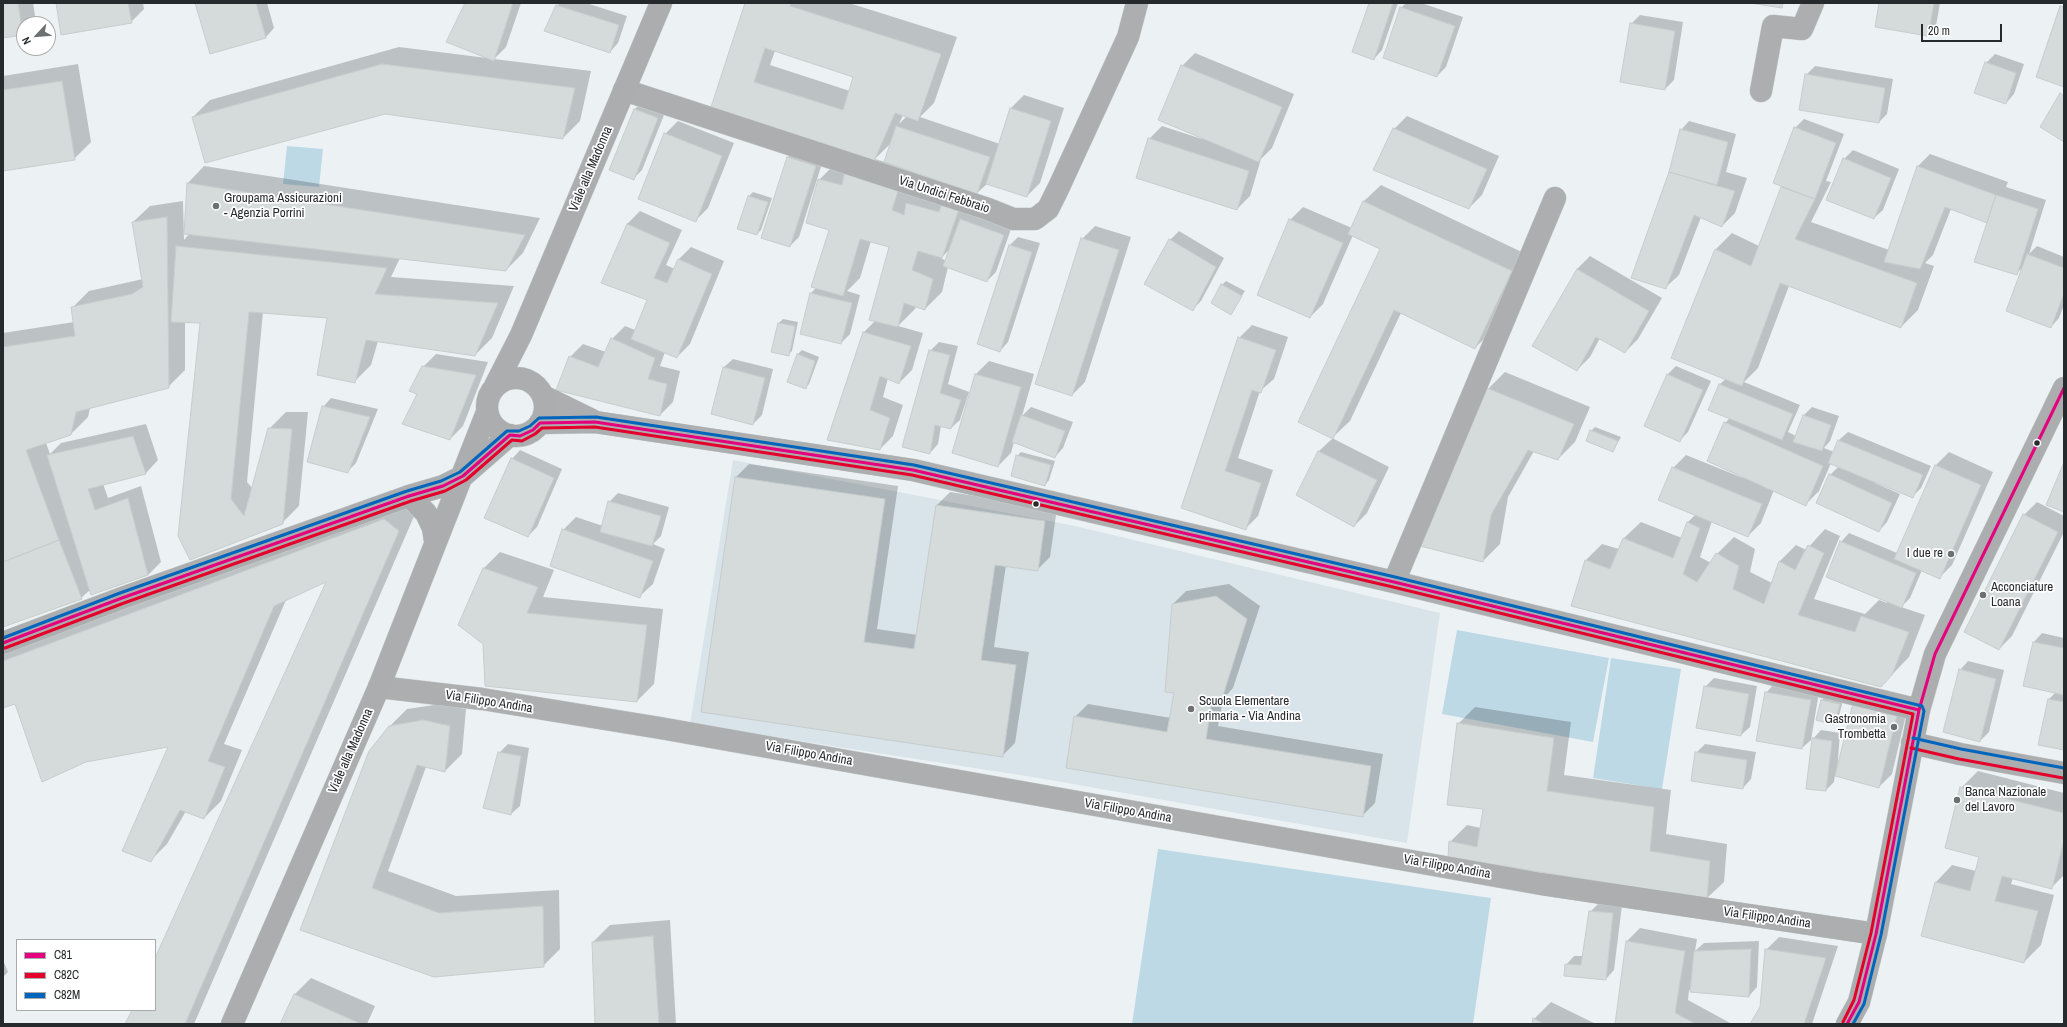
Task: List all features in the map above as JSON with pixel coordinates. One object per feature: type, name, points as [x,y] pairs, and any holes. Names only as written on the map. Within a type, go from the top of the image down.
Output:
[{"type":"street","name":"Viale alla Madonna","points":[[495,386],[521,335],[661,3]]},
{"type":"street","name":"Via Undici Febbraio","points":[[624,90],[988,209],[1013,219],[1035,219],[1048,208],[1058,189],[1128,37],[1137,3]]},
{"type":"street","points":[[1761,91],[1773,26],[1802,29],[1813,3]]},
{"type":"street","points":[[1394,582],[1555,198]]},
{"type":"street","name":"Viale alla Madonna","points":[[521,335],[522,354],[537,389]]},
{"type":"street","points":[[537,389],[545,412],[540,423],[533,430],[520,436],[510,435],[499,431],[490,422],[487,412],[487,400],[495,386],[505,380],[517,378],[537,389],[595,422]]},
{"type":"street","points":[[1847,1024],[1859,1002],[1876,934],[1912,743],[1919,710],[1935,654],[2064,388]]},
{"type":"street","name":"Viale alla Madonna","points":[[232,1024],[379,687],[435,541],[463,476],[487,412]]},
{"type":"street","points":[[540,423],[595,422],[913,470],[1394,582],[1919,710]]},
{"type":"street","name":"Viale alla Madonna","points":[[463,476],[510,435]]},
{"type":"street","points":[[3,643],[129,596],[409,496],[428,491],[463,476]]},
{"type":"street","points":[[409,496],[426,513],[433,528],[435,541]]},
{"type":"street","name":"Via Filippo Andina","points":[[379,687],[482,699],[660,728],[1541,884],[1876,934]]},
{"type":"street","points":[[1912,743],[1960,754],[2064,773]]},
{"type":"shaded area","points":[[287,146],[323,149],[319,187],[283,184]]},
{"type":"shaded area","points":[[733,460],[1075,526],[1440,613],[1407,843],[1039,778],[690,724]]},
{"type":"shaded area","points":[[1457,630],[1609,658],[1593,742],[1442,714]]},
{"type":"shaded area","points":[[1611,658],[1681,669],[1662,789],[1593,778]]},
{"type":"shaded area","points":[[1158,849],[1491,898],[1473,1024],[1132,1024]]},
{"type":"building","points":[[3,3],[18,3],[20,16],[16,16],[16,36],[3,38]]},
{"type":"building","points":[[56,3],[128,3],[132,23],[61,35]]},
{"type":"building","points":[[195,3],[256,3],[266,38],[210,54]]},
{"type":"building","points":[[465,3],[513,3],[494,61],[446,42]]},
{"type":"building","points":[[745,3],[791,3],[790,6],[941,54],[918,121],[895,113],[874,161],[711,107]],"holes":[[[765,48],[853,77],[843,110],[754,82]]]},
{"type":"building","points":[[1369,3],[1393,3],[1374,60],[1352,52]]},
{"type":"building","points":[[1750,3],[1783,3],[1782,8]]},
{"type":"building","points":[[1879,3],[1934,3],[1928,36],[1875,27]]},
{"type":"building","points":[[556,5],[619,25],[610,53],[544,31]]},
{"type":"building","points":[[2060,6],[2064,7],[2064,87],[2036,77]]},
{"type":"building","points":[[1400,7],[1455,26],[1437,77],[1383,58]]},
{"type":"building","points":[[1630,23],[1675,31],[1665,90],[1620,82]]},
{"type":"building","points":[[1985,62],[2016,73],[2006,104],[1974,93]]},
{"type":"building","points":[[382,64],[575,88],[563,139],[385,114],[205,163],[192,117]]},
{"type":"building","points":[[1181,65],[1282,107],[1259,162],[1158,120]]},
{"type":"building","points":[[1805,74],[1885,88],[1879,123],[1799,110]]},
{"type":"building","points":[[62,81],[75,160],[3,171],[3,90]]},
{"type":"building","points":[[2060,93],[2064,96],[2064,142],[2040,127]]},
{"type":"building","points":[[1010,108],[1051,121],[1027,197],[986,184]]},
{"type":"building","points":[[634,109],[658,118],[634,180],[609,170]]},
{"type":"building","points":[[896,126],[990,157],[977,194],[884,162]]},
{"type":"building","points":[[1794,127],[1836,143],[1815,199],[1773,183]]},
{"type":"building","points":[[1393,128],[1487,169],[1469,209],[1373,170]]},
{"type":"building","points":[[1680,129],[1728,142],[1717,185],[1669,172]]},
{"type":"building","points":[[664,133],[722,156],[696,222],[638,199]]},
{"type":"building","points":[[1148,138],[1249,171],[1237,210],[1136,178]]},
{"type":"building","points":[[787,157],[816,166],[790,247],[761,238]]},
{"type":"building","points":[[1843,158],[1891,178],[1874,219],[1826,200]]},
{"type":"building","points":[[1917,166],[1996,195],[1987,223],[1945,207],[1920,269],[1884,262]]},
{"type":"building","points":[[845,171],[899,188],[892,210],[904,215],[906,203],[939,212],[942,203],[959,209],[942,258],[918,251],[912,270],[933,279],[925,310],[904,303],[898,327],[869,320],[889,247],[860,239],[843,296],[811,287],[829,230],[806,223],[818,179],[842,185]]},
{"type":"building","points":[[1669,172],[1735,191],[1722,227],[1694,215],[1666,289],[1631,278]]},
{"type":"building","points":[[187,183],[525,235],[506,271],[184,234]]},
{"type":"building","points":[[1781,187],[1815,199],[1795,239],[1917,283],[1901,328],[1780,283],[1742,386],[1671,358],[1715,249],[1751,266]]},
{"type":"building","points":[[1996,195],[2038,209],[2017,275],[1974,262]]},
{"type":"building","points":[[748,196],[768,202],[757,235],[737,229]]},
{"type":"building","points":[[1363,201],[1512,271],[1475,349],[1394,310],[1333,439],[1298,422],[1380,249],[1348,234]]},
{"type":"building","points":[[167,217],[169,388],[76,412],[71,435],[26,450],[59,540],[3,562],[3,347],[75,336],[71,307],[132,294],[143,287],[132,222]]},
{"type":"building","points":[[960,219],[1004,235],[987,282],[943,266]]},
{"type":"building","points":[[1289,219],[1343,243],[1310,318],[1257,295]]},
{"type":"building","points":[[627,224],[670,243],[654,278],[667,283],[678,259],[712,274],[677,358],[631,339],[647,300],[601,283]]},
{"type":"building","points":[[1081,238],[1119,250],[1072,396],[1035,384]]},
{"type":"building","points":[[1169,239],[1216,267],[1193,311],[1144,284]]},
{"type":"building","points":[[1009,245],[1032,252],[1000,352],[977,344]]},
{"type":"building","points":[[176,246],[387,268],[375,294],[498,303],[475,356],[366,340],[355,383],[317,375],[327,318],[249,312],[231,499],[244,516],[268,428],[292,429],[283,524],[190,560],[178,536],[200,323],[171,322]]},
{"type":"building","points":[[2027,254],[2064,268],[2064,293],[2051,328],[2006,311]]},
{"type":"building","points":[[1577,269],[1649,311],[1625,353],[1596,337],[1577,371],[1532,346]]},
{"type":"building","points":[[1221,284],[1242,296],[1231,315],[1211,303]]},
{"type":"building","points":[[810,293],[852,303],[841,344],[800,334]]},
{"type":"building","points":[[778,323],[795,326],[789,356],[771,352]]},
{"type":"building","points":[[863,332],[911,346],[899,384],[880,376],[870,410],[890,418],[880,450],[827,440]]},
{"type":"building","points":[[1238,337],[1276,350],[1261,393],[1252,390],[1225,471],[1261,483],[1246,530],[1181,508]]},
{"type":"building","points":[[611,338],[655,358],[648,379],[667,384],[660,416],[556,390],[569,356],[598,367]]},
{"type":"building","points":[[929,350],[950,355],[940,393],[961,400],[951,429],[935,425],[930,454],[902,447]]},
{"type":"building","points":[[797,354],[815,361],[806,389],[787,382]]},
{"type":"building","points":[[422,366],[476,375],[450,440],[402,424],[417,394],[409,391]]},
{"type":"building","points":[[723,367],[765,378],[753,425],[711,414]]},
{"type":"building","points":[[975,374],[1021,387],[998,467],[952,453]]},
{"type":"building","points":[[1667,374],[1703,390],[1680,442],[1644,426]]},
{"type":"building","points":[[1719,384],[1793,414],[1782,440],[1708,410]]},
{"type":"building","points":[[1487,388],[1574,424],[1558,460],[1528,450],[1491,515],[1483,562],[1416,545]]},
{"type":"building","points":[[322,406],[370,417],[348,473],[307,462]]},
{"type":"building","points":[[1021,415],[1065,431],[1055,458],[1012,442]]},
{"type":"building","points":[[1803,415],[1831,425],[1822,451],[1793,442]]},
{"type":"building","points":[[1724,422],[1823,466],[1806,506],[1707,461]]},
{"type":"building","points":[[1590,430],[1618,441],[1613,452],[1586,441]]},
{"type":"building","points":[[133,436],[146,474],[88,489],[95,510],[128,498],[148,575],[91,595],[47,455]]},
{"type":"building","points":[[1838,440],[1923,475],[1913,498],[1828,463]]},
{"type":"building","points":[[1318,451],[1377,480],[1354,527],[1296,495]]},
{"type":"building","points":[[1016,455],[1051,465],[1045,486],[1011,476]]},
{"type":"building","points":[[511,458],[554,478],[528,537],[484,518]]},
{"type":"building","points":[[2064,462],[2064,512],[2046,505]]},
{"type":"building","points":[[1935,465],[1981,485],[1940,579],[1894,559]]},
{"type":"building","points":[[1672,467],[1762,504],[1748,537],[1658,500]]},
{"type":"building","points":[[1829,474],[1892,503],[1879,532],[1816,503]]},
{"type":"building","points":[[735,477],[885,499],[864,642],[914,649],[936,505],[1045,521],[1038,571],[995,565],[981,660],[1016,665],[1003,757],[701,712]]},
{"type":"building","points":[[608,501],[661,516],[652,546],[600,532]]},
{"type":"building","points":[[2023,514],[2058,532],[1999,650],[1964,632]]},
{"type":"building","points":[[384,519],[399,531],[185,1024],[125,1024],[132,1011],[156,1011],[156,956],[326,582],[274,606],[208,761],[225,767],[204,819],[180,810],[151,862],[122,851],[168,747],[86,762],[42,782],[15,704],[3,708],[3,661]]},
{"type":"building","points":[[1687,522],[1700,528],[1683,574],[1697,582],[1716,553],[1739,566],[1733,589],[1764,604],[1779,561],[1795,570],[1808,545],[1824,553],[1798,615],[1855,632],[1861,616],[1909,632],[1892,675],[1881,687],[1571,606],[1585,560],[1610,569],[1623,538],[1673,558]]},
{"type":"building","points":[[562,529],[653,561],[640,598],[550,566]]},
{"type":"building","points":[[59,540],[82,599],[3,627],[3,562]]},
{"type":"building","points":[[1840,541],[1916,573],[1902,608],[1826,577]]},
{"type":"building","points":[[483,568],[538,587],[527,613],[647,625],[637,702],[485,686],[483,644],[458,625]]},
{"type":"building","name":"Scuola Elementare primaria - Via Andina","points":[[1216,596],[1247,619],[1221,702],[1212,700],[1206,739],[1371,766],[1363,817],[1066,768],[1074,716],[1167,732],[1174,693],[1165,692],[1172,604]]},
{"type":"building","points":[[2033,642],[2064,648],[2064,695],[2023,686]]},
{"type":"building","points":[[1959,669],[1996,679],[1980,742],[1943,732]]},
{"type":"building","points":[[1704,686],[1749,694],[1741,736],[1696,728]]},
{"type":"building","points":[[1765,692],[1811,700],[1802,749],[1756,741]]},
{"type":"building","points":[[2048,699],[2064,702],[2064,750],[2038,745]]},
{"type":"building","points":[[1821,700],[1840,704],[1834,725],[1816,720]]},
{"type":"building","points":[[1853,703],[1897,715],[1879,788],[1835,776]]},
{"type":"building","points":[[423,720],[450,726],[445,772],[417,765],[372,888],[439,913],[543,906],[544,967],[434,977],[300,930],[369,751],[389,726]]},
{"type":"building","points":[[1457,723],[1554,738],[1547,791],[1654,807],[1650,851],[1710,861],[1707,899],[1448,857],[1449,841],[1477,847],[1483,809],[1447,805]]},
{"type":"building","points":[[1812,738],[1832,741],[1826,791],[1806,789]]},
{"type":"building","points":[[498,752],[521,756],[511,815],[483,808]]},
{"type":"building","points":[[1695,752],[1747,760],[1743,789],[1691,781]]},
{"type":"building","points":[[1960,787],[2064,813],[2064,840],[2052,889],[2002,876],[1995,901],[2038,911],[2024,963],[1921,936],[1935,882],[1970,891],[1979,857],[1945,848]]},
{"type":"building","points":[[1589,911],[1613,913],[1606,980],[1564,976],[1565,964],[1581,965]]},
{"type":"building","points":[[653,936],[659,1024],[595,1024],[592,942]]},
{"type":"building","points":[[1626,941],[1685,951],[1675,1013],[1696,1024],[1615,1024]]},
{"type":"building","points":[[1751,949],[1749,997],[1690,992],[1694,951]]},
{"type":"building","points":[[1765,949],[1826,958],[1804,1024],[1750,1024],[1760,1007]]},
{"type":"building","points":[[294,994],[359,1023],[280,1024]]},
{"type":"building","points":[[1533,1018],[1544,1024],[1532,1024]]},
{"type":"transit line","name":"C81","points":[[1847,1024],[1859,1002],[1876,934],[1919,710],[1935,654],[2064,388]]},
{"type":"transit line","name":"C82M","points":[[3,638],[120,593],[407,491],[441,481],[460,472],[507,431],[519,431],[530,426],[539,418],[596,417],[914,465],[1395,577],[1922,706],[1924,711],[1881,935],[1864,1004],[1853,1024]]},
{"type":"transit line","name":"C81","points":[[3,643],[122,598],[409,496],[443,486],[463,476],[510,435],[520,436],[533,430],[540,423],[595,422],[913,470],[1394,582],[1919,710]]},
{"type":"transit line","name":"C82C","points":[[5,648],[124,603],[411,501],[445,491],[466,480],[512,440],[522,441],[535,434],[542,428],[595,427],[912,475],[1393,587],[1913,714],[1871,933],[1854,1000],[1843,1022]]},
{"type":"transit line","name":"C82M","points":[[1913,738],[1961,749],[2064,768]]},
{"type":"transit line","name":"C82C","points":[[1911,748],[1959,759],[2063,778]]},
{"type":"place","name":"Groupama Assicurazioni - Agenzia Porrini","points":[[216,206]]},
{"type":"place","name":"I due re","points":[[1951,554]]},
{"type":"place","name":"Acconciature Loana","points":[[1983,595]]},
{"type":"place","name":"Scuola Elementare primaria - Via Andina","points":[[1191,709]]},
{"type":"place","name":"Gastronomia Trombetta","points":[[1894,727]]},
{"type":"place","name":"Banca Nazionale del Lavoro","points":[[1957,800]]}]
